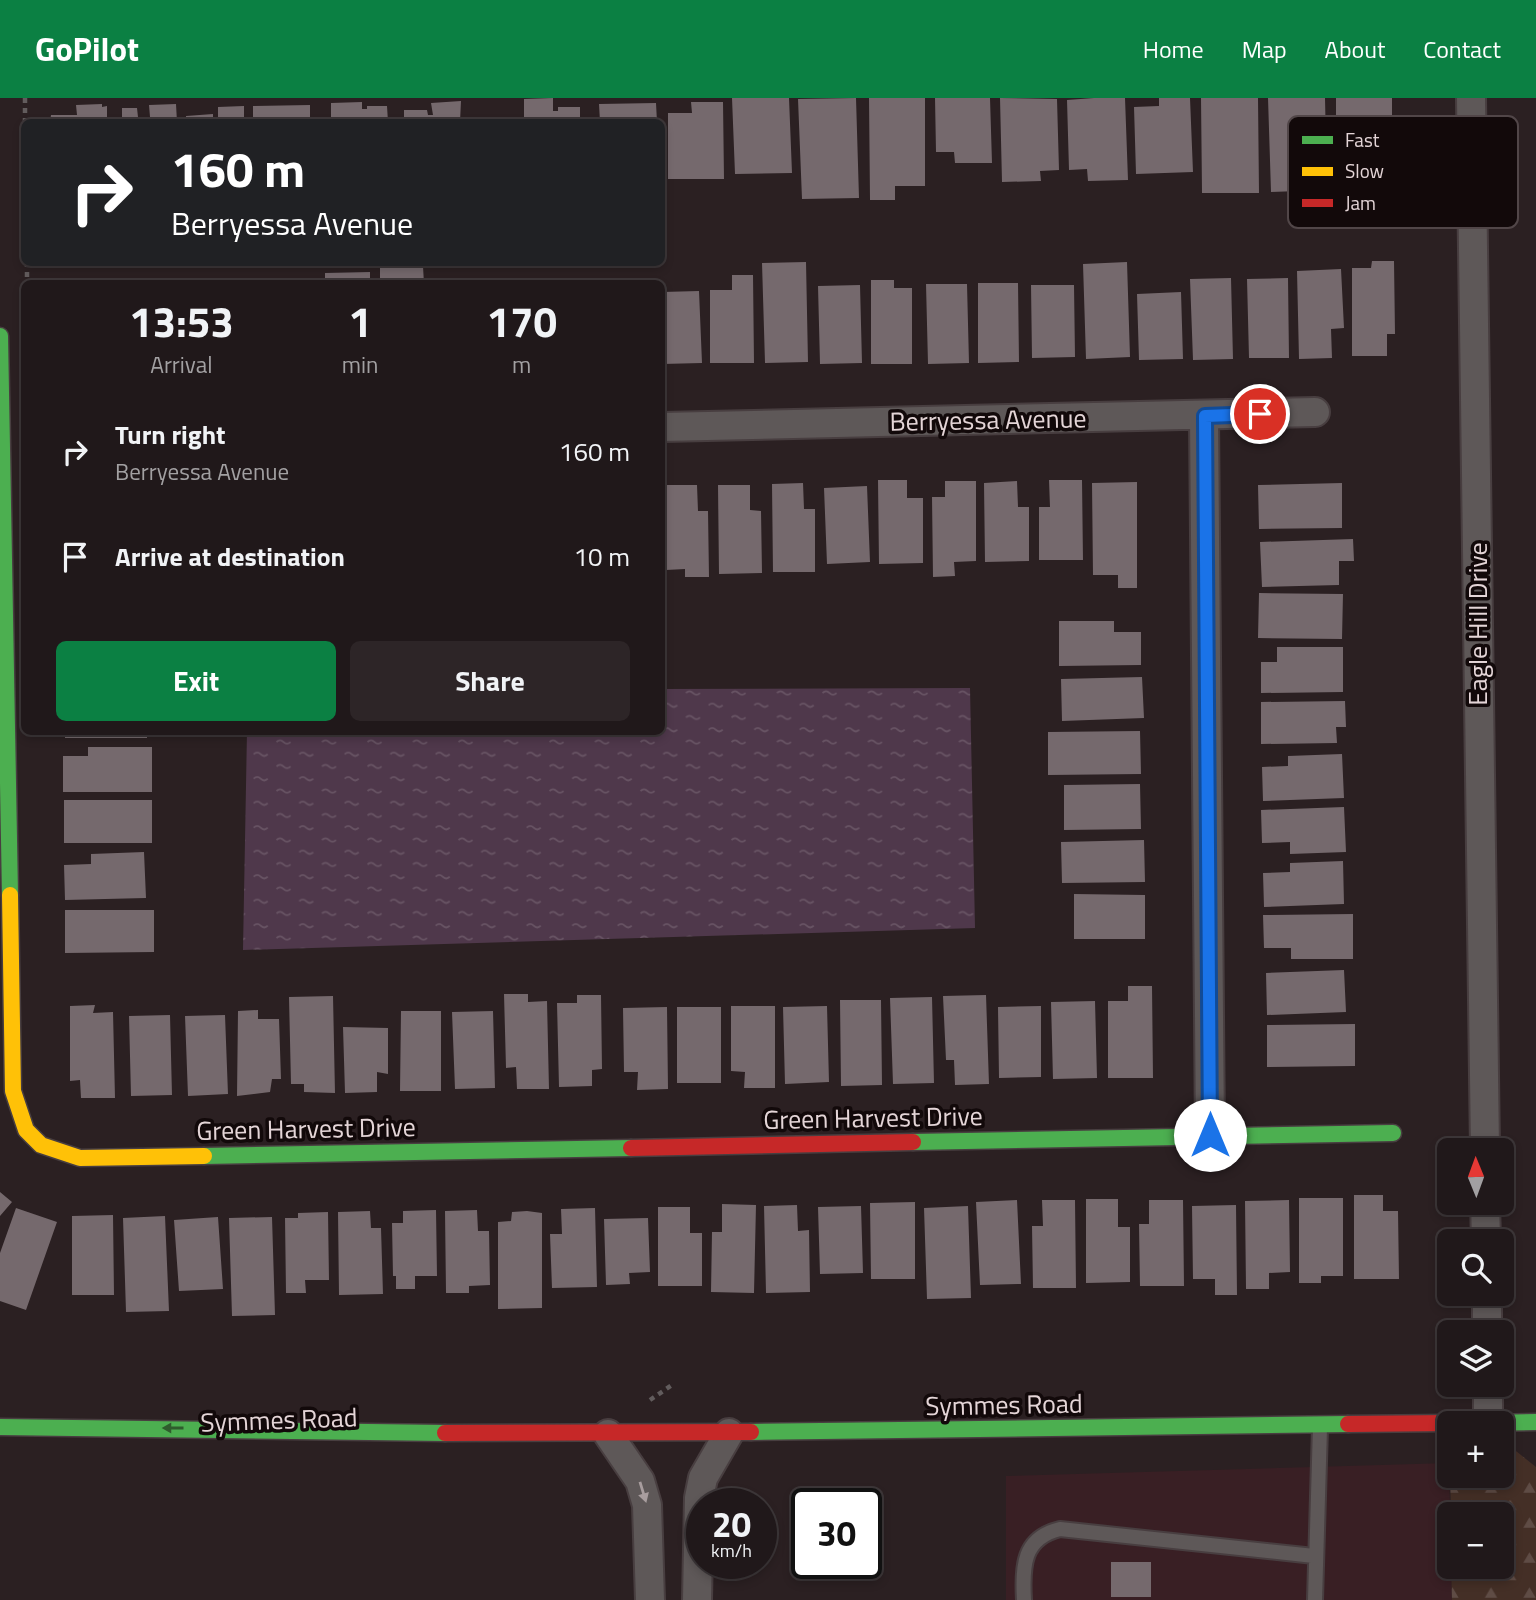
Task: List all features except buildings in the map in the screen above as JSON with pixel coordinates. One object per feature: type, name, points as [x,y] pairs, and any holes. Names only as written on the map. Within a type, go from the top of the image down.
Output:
[{"type":"street","name":"Eagle Hill Drive","points":[[1471,98],[1471,116]]},
{"type":"street","name":"Eagle Hill Drive","points":[[1473,228],[1485,1138]]},
{"type":"street","name":"Green Harvest Drive","points":[[0,336],[6,440],[13,1091],[19,1119],[32,1140],[54,1153],[80,1158],[1393,1133]]},
{"type":"street","name":"Berryessa Avenue","points":[[665,427],[1315,412]]},
{"type":"street","points":[[1205,416],[1210,1135]]},
{"type":"street","points":[[1514,1422],[1536,1422]]},
{"type":"street","name":"Symmes Road","points":[[0,1427],[608,1434],[1437,1423]]},
{"type":"street","points":[[697,1600],[701,1488],[703,1478],[729,1433]]},
{"type":"street","name":"Symmes Road","points":[[203,1447],[560,1434]]},
{"type":"street","points":[[608,1434],[640,1481],[647,1505],[650,1600]]},
{"type":"lane","points":[[1315,1600],[1314,1556],[1319,1499],[1320,1425]]},
{"type":"lane","points":[[1024,1600],[1029,1548],[1040,1534],[1060,1529],[1314,1556]]},
{"type":"path","points":[[25,98],[25,119]]},
{"type":"shaded area","points":[[1437,1463],[1437,1488],[1450,1488],[1450,1502],[1437,1502],[1437,1579],[1452,1579],[1452,1600],[1006,1600],[1006,1476]]},
{"type":"green space","points":[[1514,1450],[1536,1467],[1536,1600],[1452,1600],[1451,1579],[1514,1579],[1514,1502],[1451,1502],[1450,1488],[1514,1488]]},
{"type":"water","points":[[970,688],[975,928],[243,950],[247,735],[665,735],[665,689]]},
{"type":"traffic: fast","points":[[0,336],[10,895]]},
{"type":"traffic: fast","points":[[913,1142],[1393,1133]]},
{"type":"traffic: fast","points":[[204,1156],[631,1148]]},
{"type":"traffic: fast","points":[[1514,1422],[1536,1422]]},
{"type":"traffic: fast","points":[[751,1432],[1348,1424]]},
{"type":"traffic: fast","points":[[0,1427],[445,1433]]},
{"type":"traffic: slow","points":[[10,895],[13,1091],[26,1130],[41,1145],[80,1158],[204,1156]]},
{"type":"traffic: jam","points":[[631,1148],[913,1142]]},
{"type":"traffic: jam","points":[[1348,1424],[1437,1423]]},
{"type":"traffic: jam","points":[[445,1433],[751,1432]]},
{"type":"route","points":[[1210,1135],[1205,416],[1260,414]]}]
